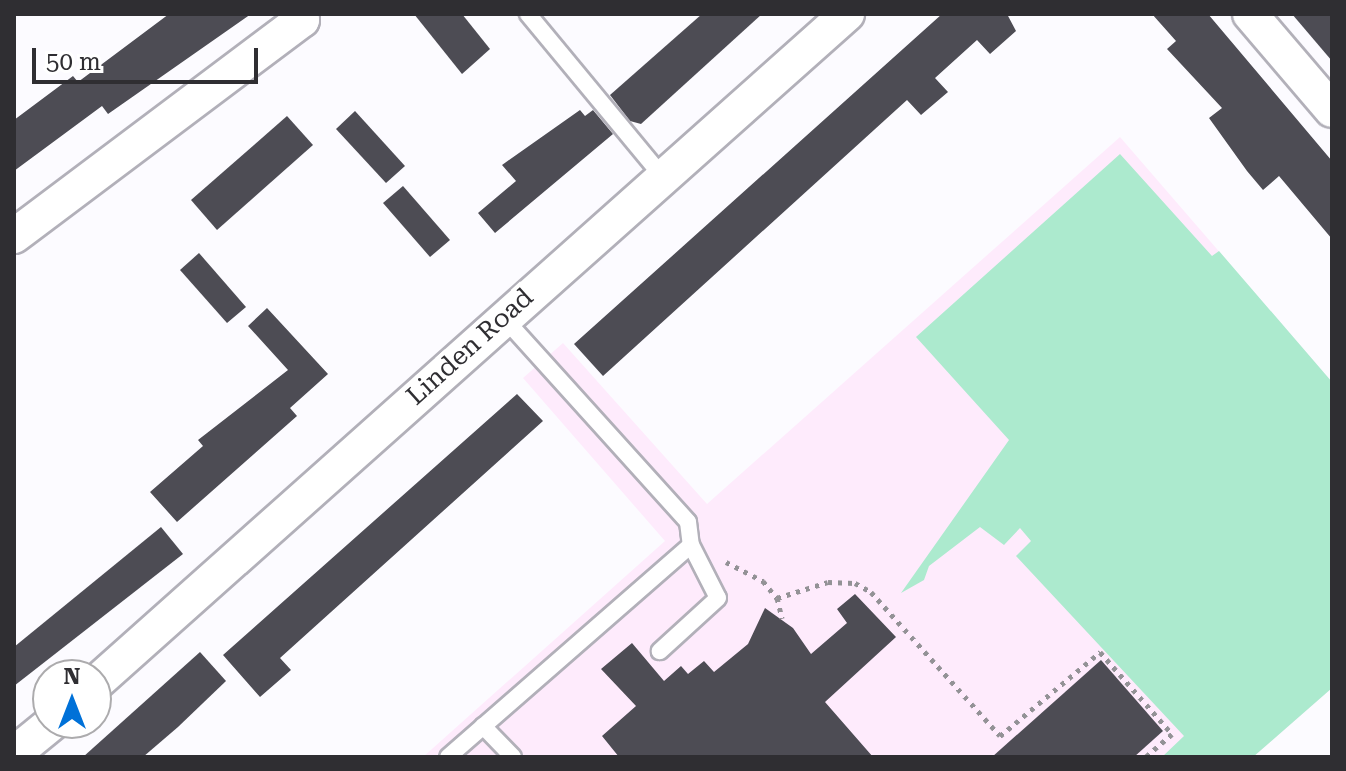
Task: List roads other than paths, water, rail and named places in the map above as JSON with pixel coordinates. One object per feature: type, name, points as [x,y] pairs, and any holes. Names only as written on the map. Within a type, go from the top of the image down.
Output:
[{"type":"street","points":[[14,236],[302,20],[298,14]]},
{"type":"street","name":"Linden Road","points":[[112,669],[503,317],[847,14]]},
{"type":"street","points":[[1250,14],[1332,110]]},
{"type":"street","points":[[14,754],[32,739]]},
{"type":"lane","points":[[528,14],[663,177]]},
{"type":"lane","points":[[503,317],[688,522],[691,545],[718,598],[660,651]]},
{"type":"lane","points":[[448,757],[691,545]]},
{"type":"lane","points":[[483,726],[513,757]]}]
